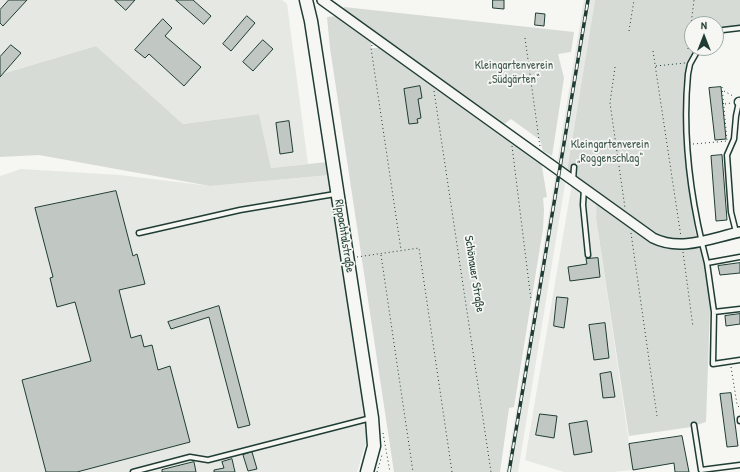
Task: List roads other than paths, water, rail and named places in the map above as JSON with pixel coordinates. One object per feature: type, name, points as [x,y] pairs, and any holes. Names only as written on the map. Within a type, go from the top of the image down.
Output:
[{"type":"main road","name":"Rippachtalstraße","points":[[306,0],[311,20],[372,418],[374,446],[367,472]]},
{"type":"street","points":[[322,0],[653,238],[666,244],[682,244],[738,232]]},
{"type":"lane","points":[[724,30],[740,28]]},
{"type":"lane","points":[[694,56],[690,64],[687,87],[685,132],[698,229],[707,263],[714,312],[713,364],[740,360]]},
{"type":"lane","points":[[738,232],[732,212],[727,155],[734,139],[736,116],[740,102]]},
{"type":"lane","points":[[572,180],[574,167]]},
{"type":"lane","points":[[584,188],[583,205],[588,255]]},
{"type":"lane","points":[[139,233],[240,210],[338,193]]},
{"type":"lane","points":[[707,263],[740,257]]},
{"type":"lane","points":[[714,312],[740,309]]},
{"type":"lane","points":[[133,472],[190,457],[208,460],[372,418]]},
{"type":"lane","points":[[694,425],[701,470],[740,465]]},
{"type":"railway","points":[[509,472],[588,0]]},
{"type":"park label","name":"Kleingartenverein „Südgärten“","points":[[514,73]]},
{"type":"park label","name":"Kleingartenverein „Roggenschlag“","points":[[610,152]]}]
